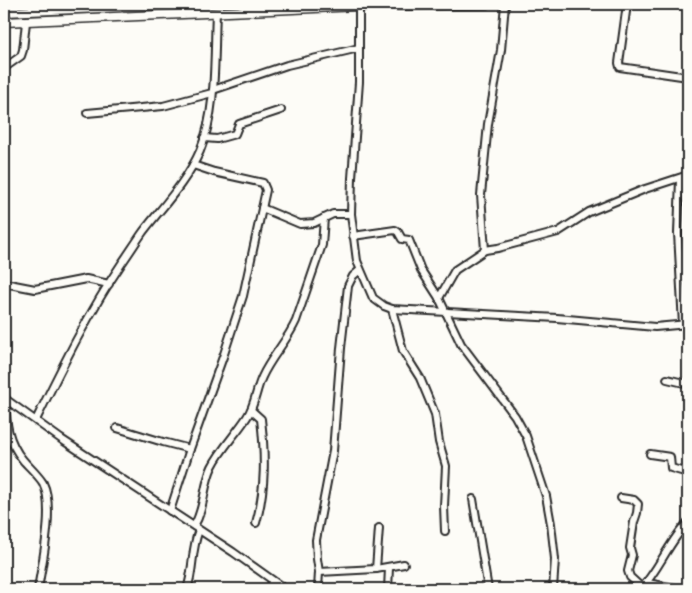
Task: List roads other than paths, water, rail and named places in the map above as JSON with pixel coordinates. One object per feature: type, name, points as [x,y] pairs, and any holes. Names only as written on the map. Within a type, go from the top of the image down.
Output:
[{"type":"main road","points":[[4,12],[102,6],[196,4]]},
{"type":"main road","points":[[4,22],[359,6],[487,4]]},
{"type":"main road","points":[[669,4],[688,4]]},
{"type":"street","points":[[486,250],[482,195],[488,124],[501,50],[505,4]]},
{"type":"street","points":[[627,4],[620,67],[688,77]]},
{"type":"street","points":[[359,6],[359,82],[351,214],[354,251],[360,270],[373,298],[384,306],[647,326],[686,325],[678,233],[680,178]]},
{"type":"street","points":[[36,420],[63,366],[109,284],[142,233],[193,165],[204,138],[212,92],[216,12]]},
{"type":"street","points":[[4,68],[21,56],[26,22]]},
{"type":"street","points":[[87,113],[163,106],[212,92],[287,65],[359,48]]},
{"type":"street","points":[[204,138],[217,139],[235,134],[239,124],[280,110]]},
{"type":"street","points":[[170,511],[243,296],[266,190],[263,183],[214,172],[193,165]]},
{"type":"street","points":[[438,298],[456,270],[486,250],[558,232],[589,212],[645,189],[688,175]]},
{"type":"street","points":[[262,208],[300,224],[314,223],[333,214],[351,214]]},
{"type":"street","points":[[187,589],[192,575],[195,540],[206,481],[211,468],[251,410],[261,378],[291,331],[301,308],[322,245],[324,218]]},
{"type":"street","points":[[353,236],[397,231],[402,239],[409,240],[421,270],[438,298],[461,344],[515,416],[526,436],[546,496],[555,559],[553,589]]},
{"type":"street","points":[[318,589],[319,572],[316,540],[333,451],[348,286],[353,276],[360,270]]},
{"type":"street","points":[[4,283],[35,289],[86,279],[109,284]]},
{"type":"street","points":[[392,308],[403,351],[420,378],[435,414],[439,442],[446,466],[445,531]]},
{"type":"street","points":[[667,380],[688,384]]},
{"type":"street","points":[[5,398],[61,439],[197,528],[285,589]]},
{"type":"street","points":[[5,398],[5,415],[11,442],[15,450],[43,483],[46,493],[48,519],[38,589]]},
{"type":"street","points":[[251,410],[261,419],[264,451],[264,480],[256,523]]},
{"type":"street","points":[[117,428],[190,449]]},
{"type":"street","points":[[650,454],[670,457],[672,468],[688,473]]},
{"type":"street","points":[[621,498],[634,500],[638,504],[630,548],[632,555],[628,571],[630,577],[643,587],[681,589]]},
{"type":"street","points":[[473,499],[488,589]]},
{"type":"street","points":[[643,587],[688,522]]},
{"type":"street","points":[[376,569],[379,528]]},
{"type":"street","points":[[319,572],[390,568],[404,564]]},
{"type":"street","points":[[388,589],[390,568]]},
{"type":"street","points":[[270,589],[272,581]]}]
